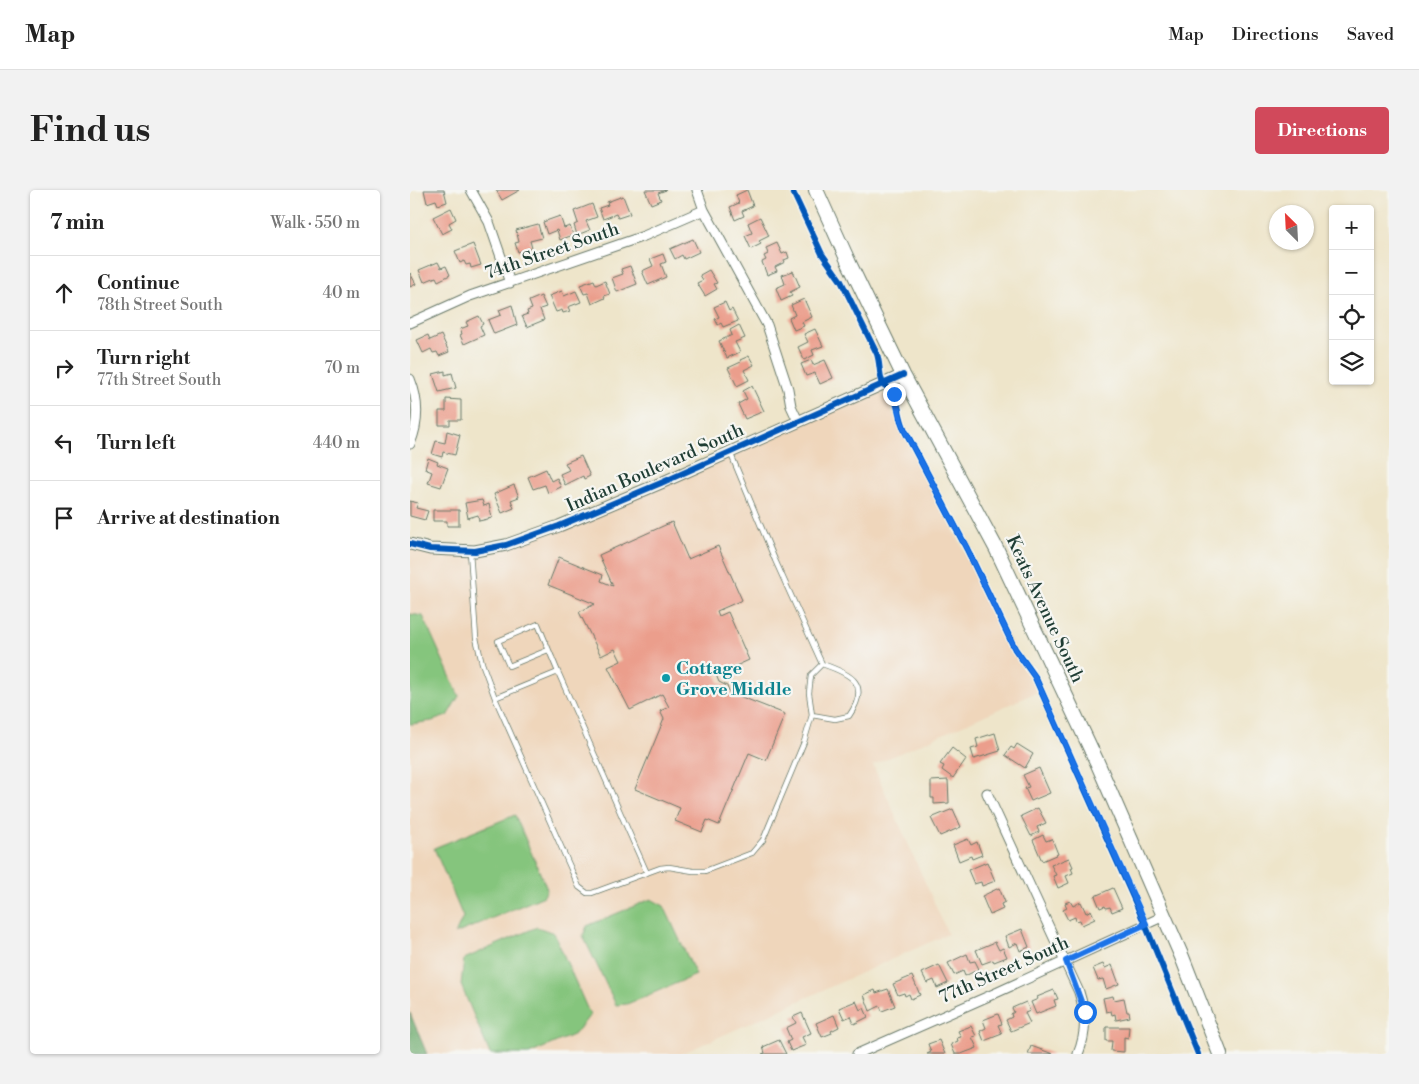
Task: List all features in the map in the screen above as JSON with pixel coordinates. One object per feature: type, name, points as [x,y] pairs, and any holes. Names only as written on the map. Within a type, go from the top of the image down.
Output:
[{"type":"main road","name":"Keats Avenue South","points":[[816,190],[849,263],[904,375],[997,550],[1097,762],[1182,957],[1220,1054]]},
{"type":"street","points":[[471,190],[489,222],[510,283]]},
{"type":"street","points":[[697,190],[704,210],[768,325],[788,388],[791,406],[798,421]]},
{"type":"street","name":"74th Street South","points":[[410,323],[470,296],[644,236],[704,210]]},
{"type":"street","name":"Indian Boulevard South","points":[[410,544],[430,549],[470,550],[506,545],[560,526],[904,375]]},
{"type":"street","points":[[410,380],[418,410],[410,444]]},
{"type":"street","points":[[987,793],[1066,961],[1085,1012],[1082,1043],[1078,1054]]},
{"type":"street","name":"77th Street South","points":[[857,1054],[1164,916]]},
{"type":"lane","points":[[730,451],[775,560],[822,664],[850,675],[856,682],[859,694],[857,704],[849,716],[835,719],[812,715]]},
{"type":"lane","points":[[470,550],[476,638],[482,663],[495,698],[579,887],[587,893],[592,893],[647,872],[669,867],[693,872],[705,871],[752,853],[757,849],[763,840],[804,742],[812,715],[809,694],[811,675],[822,664]]},
{"type":"lane","points":[[548,650],[509,666],[498,641],[538,624],[647,872]]},
{"type":"lane","points":[[495,698],[558,672]]},
{"type":"shaded area","points":[[879,386],[1037,692],[873,765],[948,934],[681,1054],[427,1054],[410,1013],[410,544],[430,549],[506,545]]},
{"type":"green space","points":[[410,614],[423,616],[459,696],[447,716],[432,721],[412,724],[410,724]]},
{"type":"green space","points":[[515,815],[547,889],[544,896],[455,934],[463,917],[434,848]]},
{"type":"green space","points":[[651,899],[664,906],[696,975],[627,1004],[616,1005],[583,936],[587,926]]},
{"type":"green space","points":[[537,927],[554,933],[590,1015],[575,1034],[529,1054],[490,1054],[461,985],[464,959]]},
{"type":"green space","points":[[410,1013],[427,1054],[410,1054]]},
{"type":"building","points":[[424,190],[444,190],[447,202],[438,205],[436,200],[427,203]]},
{"type":"building","points":[[496,190],[520,190],[502,200]]},
{"type":"building","points":[[645,190],[666,190],[658,193],[661,200],[651,204]]},
{"type":"building","points":[[747,190],[753,206],[742,211],[744,216],[735,220],[730,207],[739,203],[736,195]]},
{"type":"building","points":[[623,196],[630,214],[618,218],[616,214],[603,219],[599,208],[608,205],[607,202]]},
{"type":"building","points":[[592,204],[597,217],[586,221],[590,230],[577,235],[574,225],[578,223],[574,211]]},
{"type":"building","points":[[451,208],[456,219],[449,223],[452,229],[442,234],[433,217]]},
{"type":"building","points":[[560,216],[564,228],[570,226],[573,235],[560,240],[557,230],[547,234],[543,222]]},
{"type":"building","points":[[760,217],[769,236],[759,241],[761,244],[751,249],[745,236],[752,233],[748,223]]},
{"type":"building","points":[[538,224],[542,238],[530,241],[532,248],[518,252],[515,243],[519,242],[516,230]]},
{"type":"building","points":[[693,239],[699,252],[684,259],[682,255],[675,259],[670,249]]},
{"type":"building","points":[[777,243],[782,254],[787,252],[789,258],[775,267],[777,271],[767,275],[762,262],[766,260],[764,256],[768,254],[766,248]]},
{"type":"building","points":[[473,244],[481,265],[471,268],[470,264],[466,265],[464,261],[460,263],[455,251]]},
{"type":"building","points":[[663,254],[666,262],[661,264],[666,277],[648,285],[642,271],[653,266],[650,259]]},
{"type":"building","points":[[438,262],[441,268],[446,266],[450,275],[438,281],[436,277],[424,282],[419,270]]},
{"type":"building","points":[[630,266],[637,284],[617,292],[612,278],[623,274],[621,269]]},
{"type":"building","points":[[709,270],[717,283],[714,284],[717,289],[705,296],[697,283],[703,280],[700,275]]},
{"type":"building","points":[[793,271],[800,287],[790,292],[792,296],[781,301],[776,288],[785,284],[782,275]]},
{"type":"building","points":[[410,273],[416,284],[410,287]]},
{"type":"building","points":[[594,280],[596,285],[605,281],[610,294],[592,304],[588,293],[584,294],[580,285]]},
{"type":"building","points":[[562,291],[564,296],[576,291],[581,302],[568,307],[570,311],[563,313],[562,310],[556,312],[549,296]]},
{"type":"building","points":[[541,296],[546,307],[540,309],[544,320],[527,327],[522,316],[528,314],[527,311],[532,309],[529,301]]},
{"type":"building","points":[[804,299],[812,317],[802,322],[804,326],[794,330],[789,318],[795,315],[791,305]]},
{"type":"building","points":[[725,302],[729,311],[732,309],[738,321],[723,327],[721,323],[718,325],[715,319],[719,317],[714,307]]},
{"type":"building","points":[[512,305],[517,325],[494,334],[488,320],[501,315],[499,310]]},
{"type":"building","points":[[479,316],[483,324],[480,326],[484,335],[464,344],[460,335],[462,334],[460,329],[468,326],[466,322]]},
{"type":"building","points":[[739,325],[745,338],[735,342],[740,352],[727,358],[719,341],[732,335],[730,330]]},
{"type":"building","points":[[815,329],[823,346],[812,350],[814,355],[804,360],[798,347],[808,342],[804,334]]},
{"type":"building","points":[[428,335],[430,340],[441,335],[449,352],[439,356],[437,352],[433,353],[431,349],[423,353],[417,340]]},
{"type":"building","points":[[749,356],[754,365],[744,370],[749,380],[737,386],[728,368]]},
{"type":"building","points":[[811,360],[813,365],[825,360],[833,378],[820,384],[815,373],[806,376],[801,364]]},
{"type":"building","points":[[445,371],[445,375],[452,373],[456,388],[439,392],[433,374]]},
{"type":"building","points":[[752,386],[764,411],[745,419],[738,404],[747,399],[743,391]]},
{"type":"building","points":[[446,399],[461,400],[461,420],[450,420],[450,425],[439,425],[439,411],[446,411]]},
{"type":"building","points":[[447,431],[460,435],[455,455],[443,452],[442,457],[432,454],[436,441],[445,443]]},
{"type":"building","points":[[581,456],[590,476],[584,479],[583,476],[565,485],[560,474],[569,470],[565,463]]},
{"type":"building","points":[[428,458],[448,468],[441,487],[428,483],[432,472],[425,469]]},
{"type":"building","points":[[546,469],[551,481],[557,478],[561,487],[548,493],[545,485],[533,489],[528,477]]},
{"type":"building","points":[[514,485],[519,497],[511,500],[514,508],[502,513],[494,494]]},
{"type":"building","points":[[482,500],[484,506],[489,504],[492,518],[479,521],[478,515],[468,518],[465,503]]},
{"type":"building","points":[[410,501],[418,503],[416,508],[428,511],[425,520],[410,516]]},
{"type":"building","points":[[433,510],[459,510],[459,526],[447,526],[447,521],[433,521]]},
{"type":"building","name":"Cottage Grove Middle","points":[[672,522],[688,559],[718,546],[742,600],[717,611],[719,616],[728,612],[749,660],[716,675],[719,682],[727,686],[729,692],[785,714],[766,760],[749,753],[719,825],[707,820],[702,832],[675,821],[680,808],[635,789],[664,719],[660,711],[669,707],[662,694],[630,710],[608,667],[621,661],[615,649],[601,656],[579,612],[595,604],[548,585],[559,557],[603,575],[601,581],[613,586],[599,555]]},
{"type":"building","points":[[995,733],[1000,751],[974,759],[971,749],[978,747],[976,739]]},
{"type":"building","points":[[1017,744],[1033,754],[1025,768],[1005,755],[1011,747],[1014,749]]},
{"type":"building","points":[[952,748],[966,759],[953,778],[942,770],[944,766],[940,764]]},
{"type":"building","points":[[1039,768],[1050,793],[1031,801],[1025,788],[1029,787],[1023,775]]},
{"type":"building","points":[[948,780],[949,803],[934,804],[934,798],[931,798],[931,781]]},
{"type":"building","points":[[1038,808],[1046,823],[1037,827],[1039,832],[1031,836],[1021,816]]},
{"type":"building","points":[[953,809],[961,827],[940,836],[931,818]]},
{"type":"building","points":[[1043,835],[1046,841],[1052,839],[1058,854],[1042,861],[1033,840]]},
{"type":"building","points":[[968,839],[971,845],[977,842],[982,855],[972,859],[971,856],[959,861],[953,845]]},
{"type":"building","points":[[1069,858],[1073,867],[1071,868],[1073,873],[1066,876],[1069,883],[1058,888],[1053,876],[1056,875],[1051,865]]},
{"type":"building","points":[[987,862],[995,881],[982,886],[981,882],[974,884],[968,870]]},
{"type":"building","points":[[999,888],[1005,902],[1001,904],[1003,909],[990,915],[982,896]]},
{"type":"building","points":[[1113,888],[1122,908],[1112,912],[1110,907],[1100,908],[1095,896]]},
{"type":"building","points":[[1070,901],[1073,906],[1081,902],[1086,913],[1091,910],[1095,919],[1082,925],[1080,920],[1076,921],[1075,917],[1068,920],[1063,910],[1067,908],[1065,903]]},
{"type":"building","points":[[1022,929],[1029,947],[1020,951],[1017,943],[1009,947],[1005,936]]},
{"type":"building","points":[[995,942],[999,950],[1003,948],[1007,957],[982,964],[976,950]]},
{"type":"building","points":[[967,954],[970,962],[975,961],[979,969],[965,976],[963,971],[954,975],[948,963]]},
{"type":"building","points":[[1103,964],[1105,968],[1112,965],[1119,984],[1106,989],[1103,979],[1098,980],[1093,968]]},
{"type":"building","points":[[939,965],[948,983],[937,988],[934,980],[927,983],[922,973]]},
{"type":"building","points":[[912,976],[920,995],[911,999],[909,994],[905,996],[904,993],[898,995],[893,984]]},
{"type":"building","points":[[888,989],[895,1006],[882,1011],[880,1006],[870,1011],[864,995],[875,990],[876,993]]},
{"type":"building","points":[[1054,990],[1058,999],[1054,1000],[1056,1006],[1036,1014],[1031,1002],[1038,999],[1037,997]]},
{"type":"building","points":[[1113,996],[1114,1000],[1124,998],[1130,1017],[1116,1020],[1115,1014],[1112,1015],[1111,1011],[1106,1012],[1103,998]]},
{"type":"building","points":[[856,1001],[860,1010],[864,1008],[868,1017],[854,1024],[851,1016],[844,1019],[839,1008]]},
{"type":"building","points":[[1026,1002],[1030,1011],[1025,1013],[1030,1023],[1011,1031],[1006,1020],[1012,1017],[1011,1014],[1014,1012],[1012,1008]]},
{"type":"building","points":[[802,1013],[811,1033],[802,1037],[806,1045],[791,1051],[787,1042],[791,1040],[786,1028],[796,1023],[793,1017]]},
{"type":"building","points":[[998,1014],[1002,1024],[998,1025],[1002,1034],[984,1041],[980,1031],[986,1028],[983,1020]]},
{"type":"building","points":[[834,1015],[839,1027],[831,1031],[832,1033],[822,1037],[816,1023]]},
{"type":"building","points":[[971,1026],[976,1036],[972,1037],[977,1048],[961,1054],[955,1054],[951,1044],[958,1041],[957,1038],[961,1037],[958,1031]]},
{"type":"building","points":[[1106,1027],[1129,1027],[1128,1038],[1124,1037],[1124,1052],[1111,1051],[1112,1041],[1106,1041]]},
{"type":"building","points":[[779,1040],[786,1054],[762,1054],[765,1053],[763,1047]]},
{"type":"building","points":[[939,1040],[945,1054],[927,1054],[931,1052],[928,1044]]},
{"type":"building","points":[[1031,1046],[1053,1054],[1028,1054]]},
{"type":"cycle path","points":[[792,190],[822,254],[841,281],[877,354],[882,381],[895,396],[905,431],[967,549],[1015,649],[1035,677],[1145,924],[1198,1054]]},
{"type":"cycle path","points":[[410,544],[430,549],[475,551],[506,545],[559,526],[661,483],[903,375]]},
{"type":"place","name":"Cottage Grove Middle","points":[[666,678]]},
{"type":"route","points":[[894,394],[905,431],[967,549],[1015,649],[1035,677],[1146,924],[1066,961],[1085,1012]]}]
